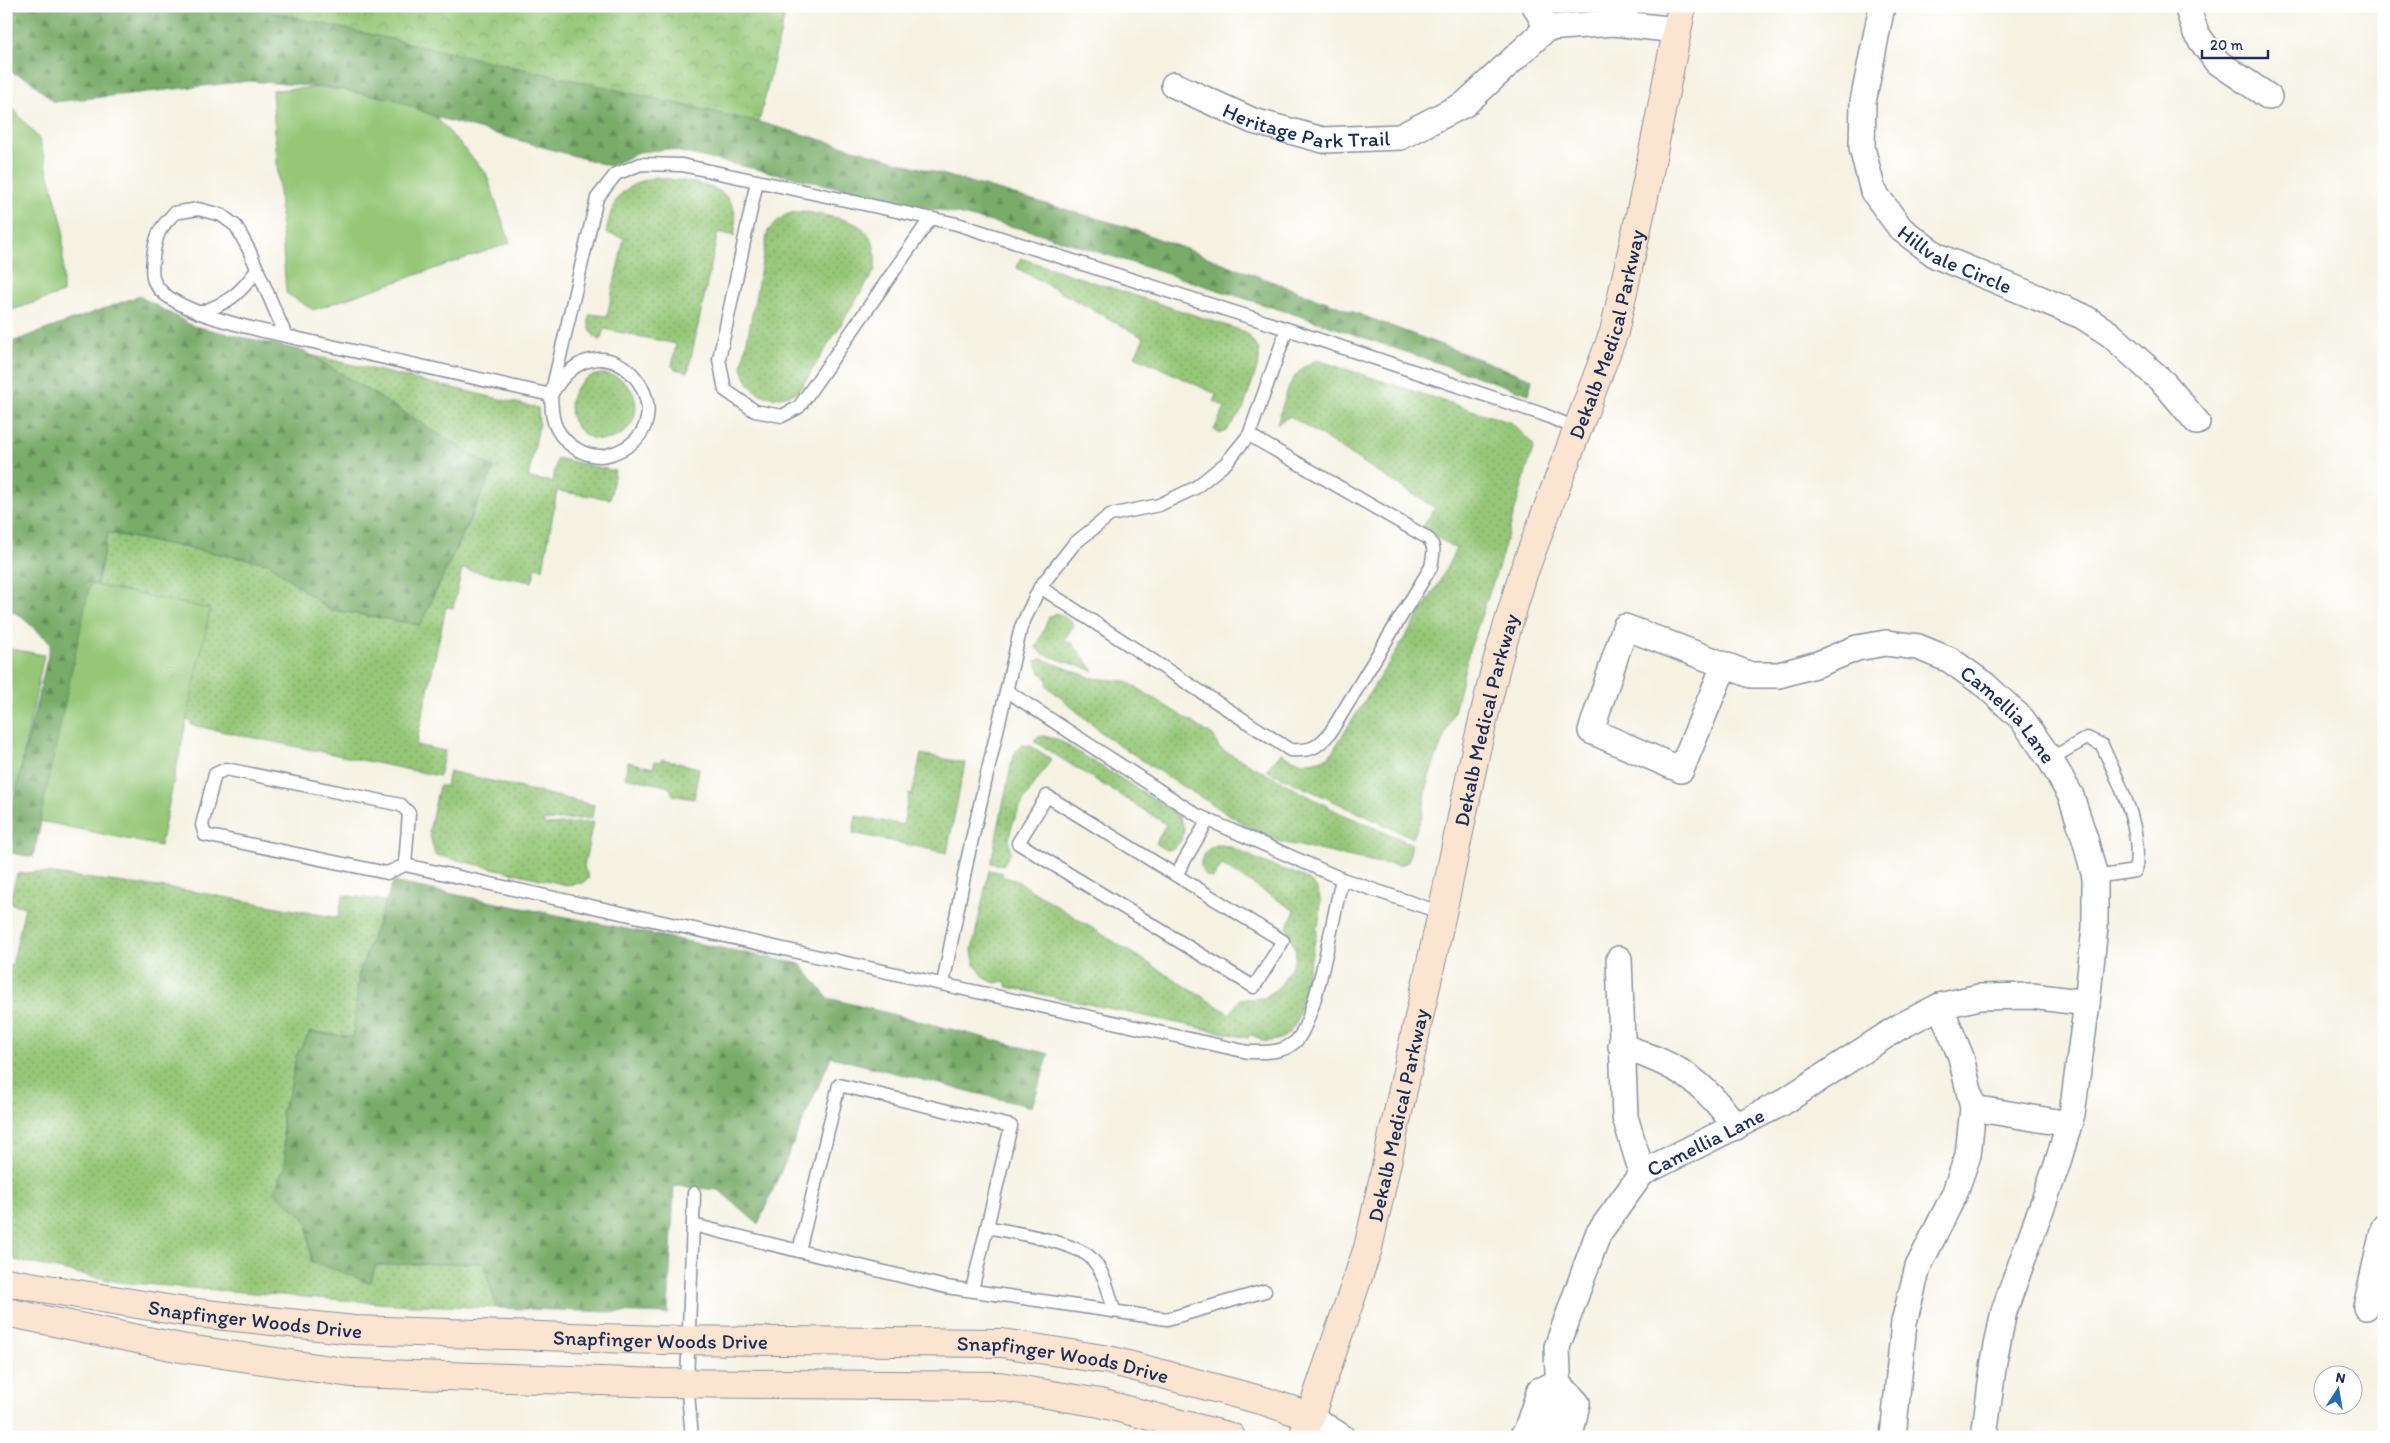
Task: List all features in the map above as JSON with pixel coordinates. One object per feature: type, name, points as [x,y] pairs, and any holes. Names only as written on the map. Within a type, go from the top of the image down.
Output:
[{"type":"main road","name":"Dekalb Medical Parkway","points":[[1306,1426],[1338,1339],[1368,1248],[1476,750],[1497,662],[1522,574],[1614,332],[1679,18]]},
{"type":"main road","name":"Snapfinger Woods Drive","points":[[6,1282],[179,1311],[354,1330],[688,1340],[1002,1343],[1109,1360],[1264,1401],[1306,1426]]},
{"type":"main road","name":"Snapfinger Woods Drive","points":[[6,1312],[181,1348],[351,1373],[687,1384],[999,1386],[1100,1403],[1232,1437]]},
{"type":"street","points":[[1535,6],[1548,28],[1679,18]]},
{"type":"street","name":"Hillvale Circle","points":[[1882,6],[1863,102],[1862,148],[1873,191],[1900,229],[1937,256],[2082,316],[2103,329],[2165,384],[2197,422]]},
{"type":"street","points":[[2187,6],[2196,33],[2216,61],[2269,96]]},
{"type":"street","name":"Heritage Park Trail","points":[[1174,85],[1253,121],[1323,140],[1400,137],[1466,104],[1548,28]]},
{"type":"street","name":"Camellia Lane","points":[[1724,666],[1681,770],[1591,732],[1625,627],[1751,675],[1779,674],[1818,664],[1858,648],[1886,643],[1918,647],[1950,660],[1985,686],[2022,719],[2050,759],[2071,796],[2086,839],[2095,877],[2095,927],[2087,1003],[2069,1124],[2057,1165],[2015,1274],[2004,1311],[1994,1361],[1984,1437]]},
{"type":"street","points":[[1619,959],[1625,1117],[1642,1173]]},
{"type":"street","name":"Camellia Lane","points":[[1531,1436],[1558,1399],[1557,1347],[1598,1234],[1642,1173],[1736,1128],[1782,1103],[1899,1027],[1940,1006],[1988,997],[2032,996],[2087,1003]]},
{"type":"street","points":[[1893,1437],[1904,1322],[1918,1267],[1954,1195],[1968,1155],[1973,1108],[1961,1057],[1940,1006]]},
{"type":"street","points":[[1621,1046],[1662,1060],[1695,1081],[1718,1102],[1736,1128]]},
{"type":"street","points":[[1973,1108],[2069,1124]]},
{"type":"street","points":[[2366,1306],[2384,1227]]},
{"type":"street","points":[[1558,1383],[1577,1403],[1570,1437]]},
{"type":"street","points":[[1306,1426],[1342,1437]]},
{"type":"lane","points":[[551,395],[563,377],[582,363],[604,360],[616,363],[631,372],[642,385],[648,411],[644,426],[636,440],[624,450],[608,455],[593,455],[578,450],[565,441],[556,428],[552,413],[551,395],[597,198],[616,174],[641,164],[682,164],[957,224],[1287,329],[1542,414],[1578,429]]},
{"type":"lane","points":[[757,181],[719,359],[725,390],[755,411],[782,416],[799,407],[930,219]]},
{"type":"lane","points":[[286,336],[236,226],[221,215],[198,209],[174,213],[158,233],[153,258],[153,280],[164,294],[199,313],[286,336],[551,395]]},
{"type":"lane","points":[[199,313],[225,304],[246,285],[257,270]]},
{"type":"lane","points":[[943,984],[968,862],[1021,627],[1040,587],[1083,535],[1110,515],[1159,505],[1195,488],[1226,464],[1249,435],[1287,329]]},
{"type":"lane","points":[[1040,587],[1290,750],[1307,751],[1319,745],[1330,733],[1431,567],[1434,551],[1432,542],[1249,435]]},
{"type":"lane","points":[[1007,691],[1197,815],[1342,879],[1442,913]]},
{"type":"lane","points":[[2050,759],[2087,738],[2102,745],[2128,805],[2139,855],[2135,871],[2095,877]]},
{"type":"lane","points":[[405,865],[409,813],[401,805],[226,769],[215,774],[202,826],[205,835],[387,873],[405,865],[1248,1052],[1278,1052],[1296,1041],[1312,1012],[1342,879]]},
{"type":"lane","points":[[1047,796],[1176,875],[1283,940],[1254,987],[1018,843],[1047,796]]},
{"type":"lane","points":[[1176,875],[1208,820]]},
{"type":"lane","points":[[799,1251],[839,1085],[1011,1126],[972,1290]]},
{"type":"lane","points":[[692,1437],[687,1384],[694,1193]]},
{"type":"lane","points":[[693,1225],[946,1287],[1167,1319],[1265,1291]]},
{"type":"lane","points":[[987,1227],[1074,1248],[1091,1257],[1104,1276],[1114,1311]]},
{"type":"green space","points":[[6,6],[245,6],[759,122],[1127,227],[1532,379],[1529,394],[1306,318],[1032,231],[667,149],[639,152],[610,166],[436,117],[393,99],[323,87],[250,81],[54,102],[27,78],[6,70]]},
{"type":"green space","points":[[245,6],[787,6],[759,122]]},
{"type":"green space","points":[[323,87],[393,99],[436,117],[486,173],[510,243],[313,310],[286,293],[272,90]]},
{"type":"green space","points":[[6,100],[39,139],[63,226],[63,293],[6,312]]},
{"type":"green space","points":[[656,177],[686,181],[714,188],[724,195],[732,205],[735,218],[734,236],[718,232],[688,372],[675,369],[672,366],[676,344],[604,329],[600,341],[594,336],[589,325],[590,314],[607,316],[624,238],[606,233],[615,202],[626,189]]},
{"type":"green space","points":[[803,211],[845,220],[856,224],[865,231],[872,240],[875,253],[875,270],[799,391],[780,397],[771,397],[756,391],[750,385],[745,377],[742,366],[768,231],[783,216]]},
{"type":"green space","points":[[1020,258],[1246,332],[1259,350],[1259,362],[1243,409],[1226,431],[1222,433],[1214,430],[1225,407],[1214,401],[1216,394],[1135,356],[1144,338],[1017,268]]},
{"type":"green space","points":[[139,296],[193,326],[304,351],[494,468],[420,625],[328,609],[268,563],[108,533],[33,857],[6,852],[6,831],[51,643],[18,614],[6,610],[6,344]]},
{"type":"green space","points":[[311,355],[538,408],[539,426],[528,478],[553,482],[557,458],[615,471],[610,499],[557,491],[543,569],[536,567],[532,582],[462,569],[453,608],[446,607],[416,745],[445,751],[439,776],[191,725],[191,721],[186,720],[209,610],[97,586],[108,533],[268,563],[328,609],[420,625],[494,468]]},
{"type":"green space","points":[[1317,360],[1512,423],[1534,445],[1498,568],[1469,651],[1455,708],[1429,776],[1422,816],[1413,838],[1266,770],[1281,753],[1304,762],[1329,757],[1438,585],[1456,549],[1422,528],[1435,508],[1290,416],[1277,424],[1286,395],[1294,378],[1307,365]]},
{"type":"green space","points":[[603,374],[616,377],[626,384],[633,394],[636,407],[633,420],[626,430],[616,437],[603,440],[590,437],[580,430],[573,420],[570,407],[573,394],[580,384],[590,377]]},
{"type":"green space","points":[[90,584],[210,609],[160,846],[40,821]]},
{"type":"green space","points":[[1057,613],[1074,625],[1064,640],[1074,645],[1073,648],[1077,649],[1094,671],[1043,654],[1036,648],[1049,617]]},
{"type":"green space","points":[[11,649],[44,655],[6,841],[6,657],[9,658]]},
{"type":"green space","points":[[1042,659],[1092,678],[1126,681],[1214,736],[1219,748],[1338,812],[1412,844],[1408,862],[1400,865],[1375,862],[1280,842],[1258,832],[1169,778],[1103,734],[1047,686],[1046,678],[1040,673],[1036,661]]},
{"type":"green space","points":[[1043,736],[1057,739],[1178,814],[1184,828],[1180,842],[1169,850],[1162,848],[1156,843],[1166,824],[1035,742],[1035,739]]},
{"type":"green space","points":[[1022,745],[1031,746],[1051,759],[1022,804],[1016,817],[1009,841],[1011,852],[1003,865],[991,863],[1012,761],[1016,751]]},
{"type":"green space","points":[[921,754],[965,763],[947,853],[853,833],[856,816],[903,825],[909,794],[912,795]]},
{"type":"green space","points":[[662,759],[699,768],[694,799],[673,795],[670,788],[666,786],[625,777],[628,762],[653,768],[655,761],[659,762]]},
{"type":"green space","points":[[449,771],[594,805],[592,818],[542,821],[545,825],[593,822],[584,867],[589,878],[582,883],[567,885],[435,855],[429,831],[439,786],[446,786]]},
{"type":"green space","points":[[1216,845],[1234,848],[1263,862],[1299,875],[1315,887],[1320,896],[1321,909],[1318,926],[1316,927],[1317,931],[1297,1021],[1291,1031],[1283,1037],[1274,1041],[1262,1041],[1255,1036],[1249,1035],[1248,1038],[1008,987],[1005,981],[995,983],[985,978],[975,965],[972,950],[989,870],[1003,873],[1001,876],[1015,880],[1230,1014],[1240,999],[1264,998],[1280,986],[1294,962],[1296,951],[1287,927],[1295,911],[1222,865],[1213,878],[1206,876],[1201,867],[1202,858],[1207,850]]},
{"type":"green space","points":[[36,872],[191,891],[338,918],[343,895],[386,901],[359,973],[353,1037],[310,1032],[296,1056],[290,1091],[281,1112],[286,1163],[274,1191],[307,1221],[376,1265],[484,1263],[497,1308],[391,1304],[118,1282],[6,1258],[6,966],[12,966],[25,907],[9,903],[17,874]]},
{"type":"green space","points":[[393,882],[800,964],[828,998],[1049,1054],[1032,1107],[831,1057],[758,1224],[719,1190],[674,1186],[668,1314],[497,1308],[483,1263],[376,1265],[370,1283],[311,1261],[307,1221],[274,1191],[286,1163],[281,1112],[290,1091],[296,1056],[310,1032],[353,1037],[359,973]]}]
